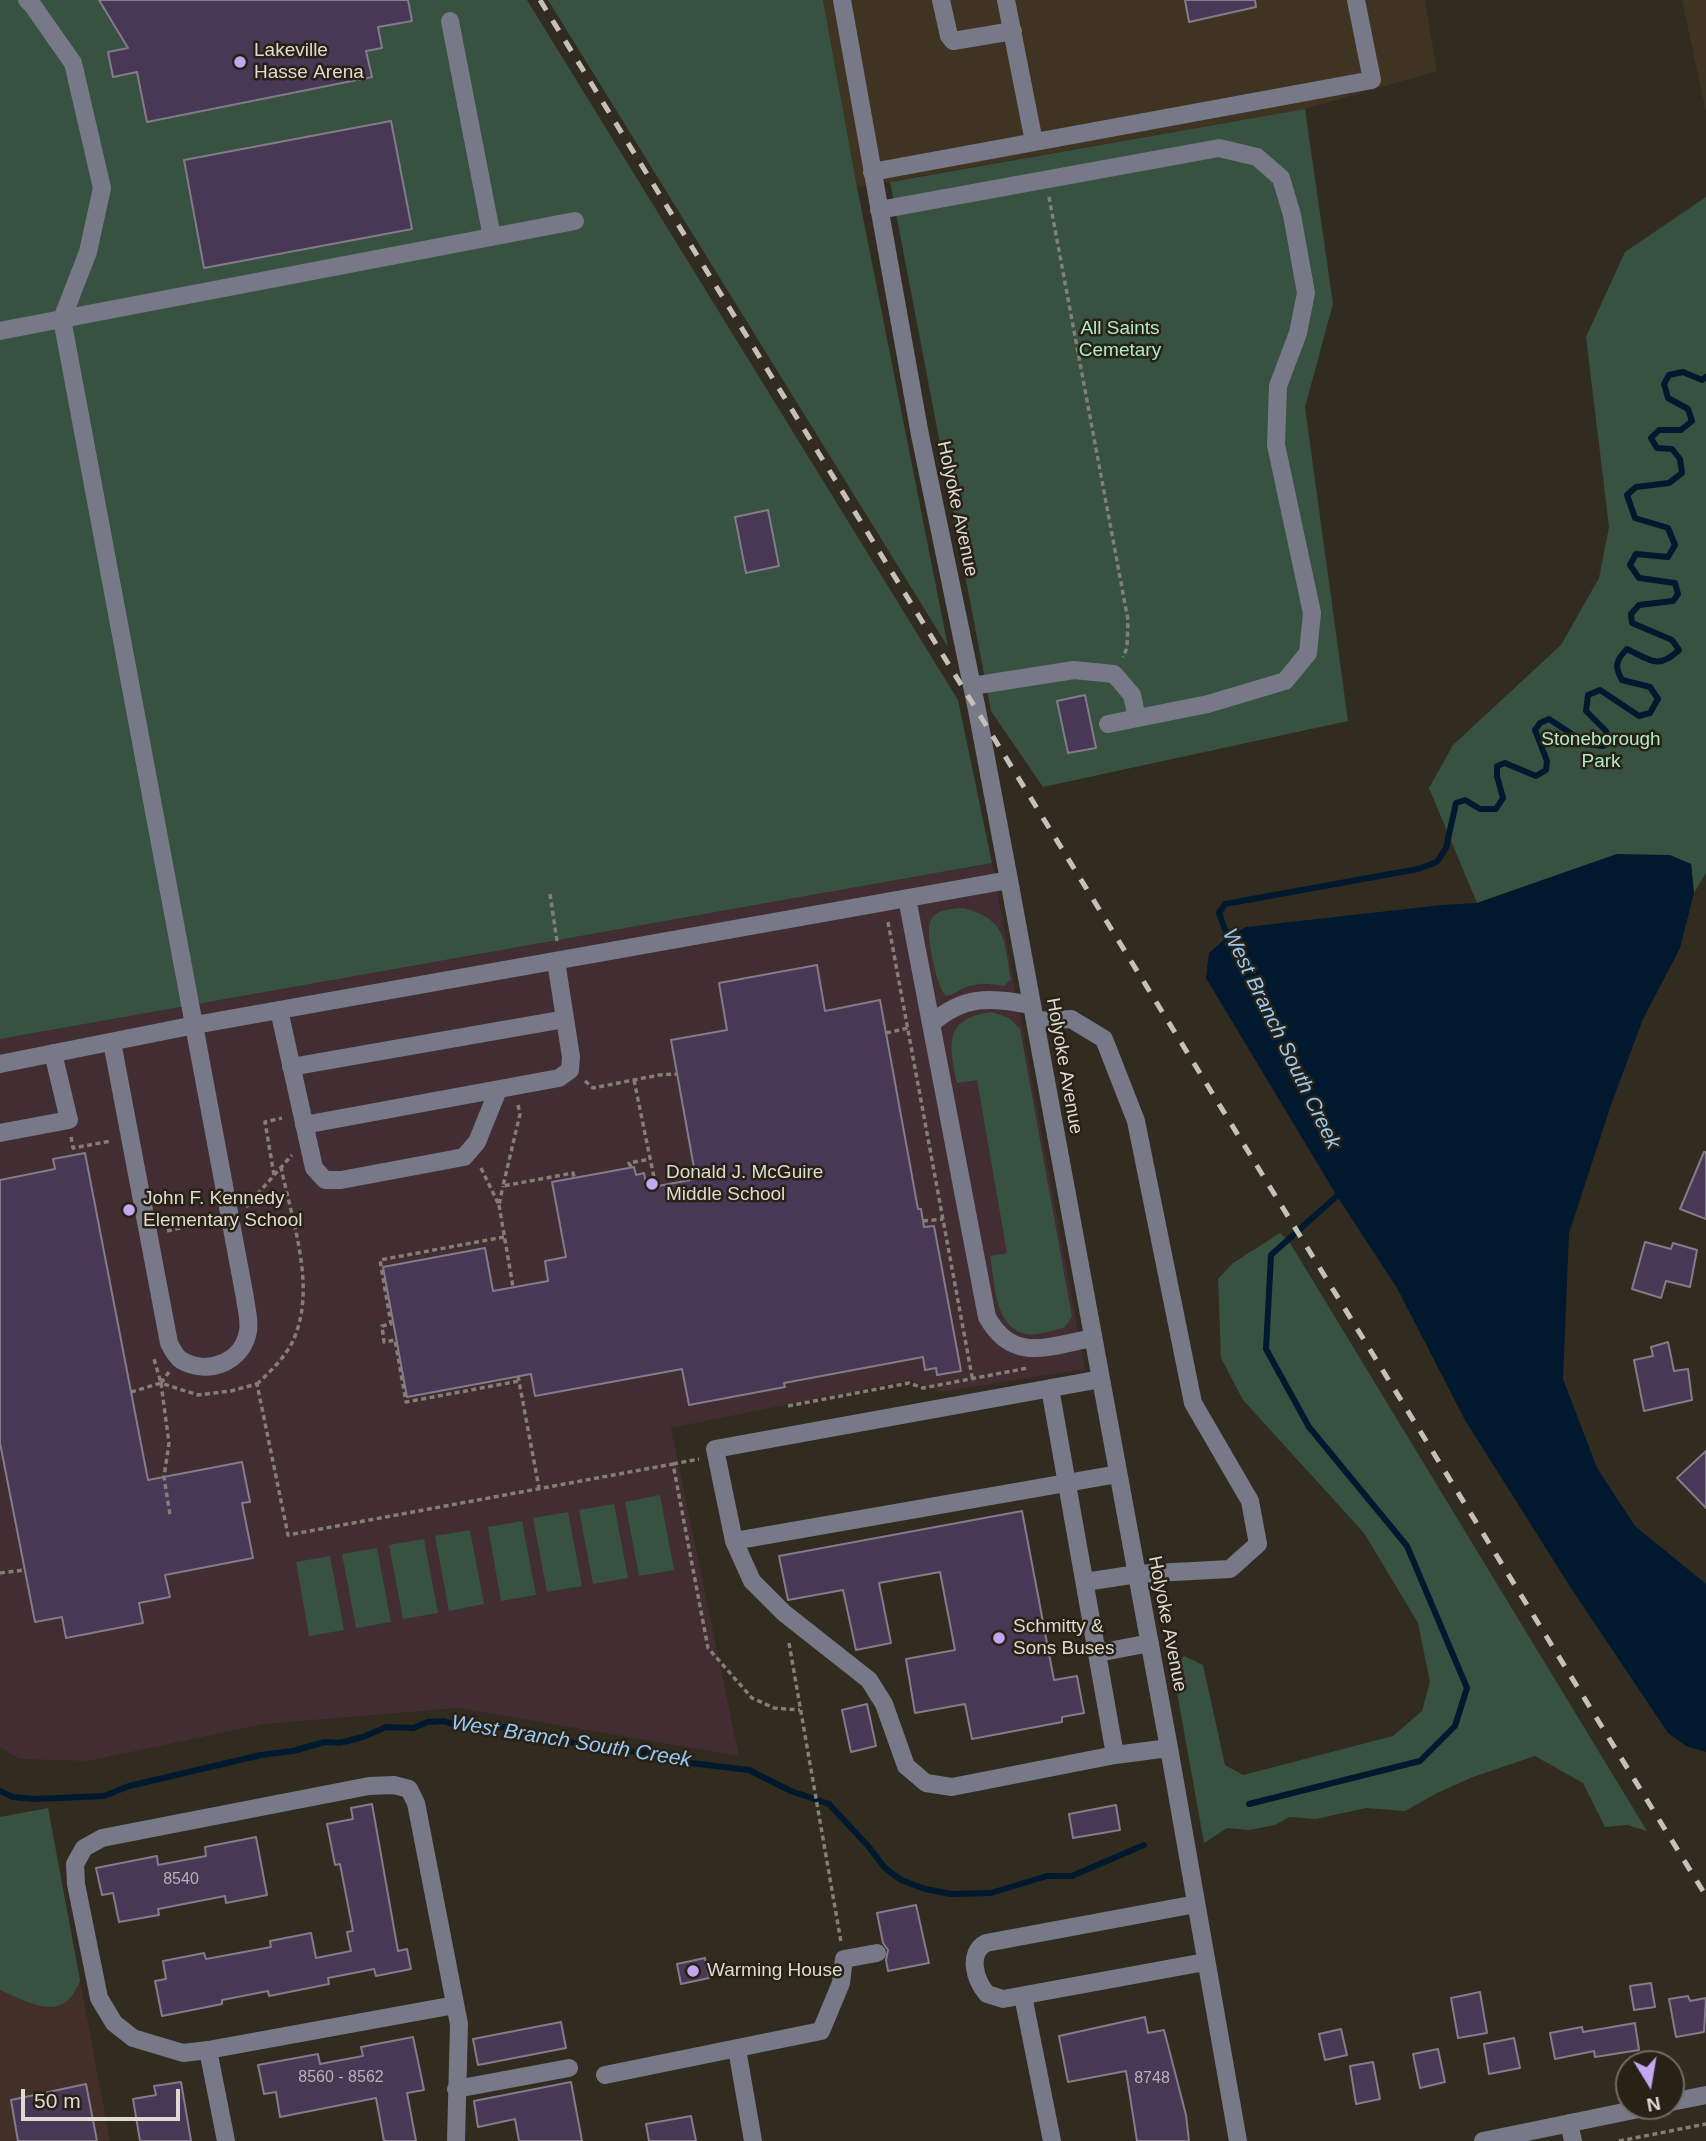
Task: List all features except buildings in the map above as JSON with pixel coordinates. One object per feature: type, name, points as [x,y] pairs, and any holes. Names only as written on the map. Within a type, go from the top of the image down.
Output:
[{"type":"street","points":[[27,0],[73,63],[102,188],[88,252],[62,319],[195,1025],[248,1329],[242,1349],[224,1364],[202,1368],[179,1359],[169,1343],[112,1042]]},
{"type":"street","name":"Holyoke Avenue","points":[[842,0],[920,435],[1009,880],[1150,1643],[1238,2141]]},
{"type":"street","points":[[941,0],[949,36],[953,41],[1013,31]]},
{"type":"street","points":[[1006,0],[1034,142]]},
{"type":"street","points":[[872,172],[1371,80],[1356,0]]},
{"type":"street","points":[[450,21],[492,237]]},
{"type":"street","points":[[879,210],[1219,148],[1257,157],[1281,178],[1292,215],[1306,293],[1298,333],[1278,386],[1276,445],[1312,613],[1308,653],[1285,681],[1208,704],[1108,724]]},
{"type":"street","points":[[0,331],[575,221]]},
{"type":"street","points":[[972,686],[1074,670],[1114,674],[1132,695],[1137,718]]},
{"type":"street","points":[[0,1064],[195,1025],[1009,880]]},
{"type":"street","points":[[907,898],[987,1317],[996,1334],[1019,1348],[1093,1338]]},
{"type":"street","points":[[303,1119],[559,1078],[570,1070],[571,1057],[556,961]]},
{"type":"street","points":[[931,1024],[946,1011],[970,1001],[993,999],[1033,1013],[1071,1019],[1104,1039],[1136,1121],[1193,1403],[1250,1502],[1258,1545],[1230,1569],[1137,1574],[1085,1582]]},
{"type":"street","points":[[279,1010],[314,1168],[325,1180],[341,1180],[464,1157],[477,1142],[506,1088]]},
{"type":"street","points":[[291,1068],[565,1019]]},
{"type":"street","points":[[0,1133],[69,1120],[53,1053]]},
{"type":"street","points":[[1101,1379],[715,1449],[716,1456],[734,1541],[752,1581],[784,1613],[869,1681],[884,1704],[906,1766],[926,1783],[952,1787],[1115,1755],[1169,1748]]},
{"type":"street","points":[[1050,1388],[1115,1755]]},
{"type":"street","points":[[734,1541],[1118,1474]]},
{"type":"street","points":[[1098,1653],[1150,1643]]},
{"type":"street","points":[[455,2005],[183,2053],[133,2038],[114,2023],[99,1998],[76,1884],[75,1864],[84,1848],[102,1838],[369,1786],[394,1785],[409,1789],[416,1803],[455,2005],[459,2045],[456,2141]]},
{"type":"street","points":[[1196,1904],[986,1943],[976,1954],[976,1974],[987,1994],[1003,1999],[1205,1962]]},
{"type":"street","points":[[605,2075],[821,2031],[841,1983],[844,1959],[877,1953]]},
{"type":"street","points":[[1023,1996],[1052,2141]]},
{"type":"street","points":[[737,2049],[753,2141]]},
{"type":"street","points":[[208,2050],[226,2141]]},
{"type":"street","points":[[456,2089],[569,2068]]},
{"type":"street","points":[[1685,2099],[1706,2095]]},
{"type":"street","points":[[1483,2141],[1615,2114]]},
{"type":"street","points":[[1569,2123],[1573,2141]]},
{"type":"path","points":[[1045,180],[1128,620],[1127,648],[1114,674]]},
{"type":"path","points":[[550,894],[557,935],[556,961]]},
{"type":"path","points":[[884,902],[978,1401]]},
{"type":"path","points":[[886,1033],[908,1028]]},
{"type":"path","points":[[570,1070],[593,1088],[677,1074]]},
{"type":"path","points":[[634,1080],[656,1187]]},
{"type":"path","points":[[499,1205],[520,1114],[506,1088]]},
{"type":"path","points":[[274,1175],[265,1122],[303,1119]]},
{"type":"path","points":[[69,1120],[73,1148],[111,1141]]},
{"type":"path","points":[[472,1149],[499,1205],[513,1287]]},
{"type":"path","points":[[631,1167],[629,1163],[650,1159]]},
{"type":"path","points":[[161,1383],[198,1395],[231,1391],[257,1384],[272,1370],[291,1344],[304,1296],[299,1253],[281,1167]]},
{"type":"path","points":[[503,1186],[573,1173],[574,1177]]},
{"type":"path","points":[[923,1221],[943,1219]]},
{"type":"path","points":[[504,1237],[380,1260],[391,1324],[382,1326],[384,1342],[395,1340],[406,1402],[518,1379],[539,1488]]},
{"type":"path","points":[[170,1515],[164,1477],[169,1443],[161,1383],[179,1359]]},
{"type":"path","points":[[788,1406],[909,1383],[923,1388],[1040,1365]]},
{"type":"path","points":[[257,1384],[288,1535],[716,1456]]},
{"type":"path","points":[[673,1464],[708,1648],[752,1698],[774,1708],[800,1710]]},
{"type":"path","points":[[0,1573],[24,1570]]},
{"type":"path","points":[[784,1613],[844,1959]]},
{"type":"path","points":[[1619,2141],[1706,2124]]},
{"type":"shaded area","points":[[823,0],[1425,0],[1437,71],[1305,109],[857,187]]},
{"type":"shaded area","points":[[1682,0],[1706,0],[1706,112]]},
{"type":"shaded area","name":"Donald J. McGuire Middle School","points":[[992,863],[1085,1369],[941,1392],[910,1380],[671,1428],[739,1756],[458,1708],[264,1724],[88,1761],[19,1759],[0,1747],[0,1039]]},
{"type":"shaded area","points":[[48,1808],[110,2141],[0,2141],[0,1817]]},
{"type":"green space","points":[[0,0],[527,0],[958,700],[992,863],[0,1039]]},
{"type":"green space","points":[[548,0],[823,0],[948,647]]},
{"type":"green space","name":"All Saints Cemetary","points":[[1305,109],[1333,304],[1305,407],[1348,721],[1043,787],[991,711],[890,182]]},
{"type":"green space","name":"Stoneborough Park","points":[[1706,197],[1706,873],[1694,893],[1691,864],[1617,854],[1477,903],[1429,788],[1453,745],[1561,645],[1599,578],[1609,527],[1586,337],[1625,252]]},
{"type":"green space","points":[[963,908],[978,913],[996,925],[1004,942],[1011,979],[1004,986],[978,984],[946,996],[939,983],[933,960],[929,937],[930,922],[939,912]]},
{"type":"green space","points":[[992,1012],[1009,1018],[1020,1029],[1072,1317],[1064,1328],[1040,1334],[1026,1334],[1015,1330],[1002,1314],[998,1302],[990,1256],[1007,1253],[977,1080],[957,1083],[952,1056],[953,1035],[957,1027],[976,1015]]},
{"type":"green space","points":[[1280,1233],[1290,1243],[1647,1831],[1627,1825],[1605,1827],[1583,1783],[1535,1756],[1473,1777],[1405,1811],[1366,1808],[1316,1819],[1289,1817],[1275,1825],[1249,1830],[1227,1828],[1204,1843],[1173,1670],[1184,1656],[1203,1665],[1225,1765],[1243,1775],[1393,1736],[1422,1711],[1430,1682],[1418,1623],[1364,1533],[1243,1400],[1221,1358],[1218,1279],[1233,1263]]},
{"type":"green space","points":[[660,1495],[674,1570],[639,1576],[625,1502]]},
{"type":"green space","points":[[614,1504],[628,1578],[593,1584],[579,1510]]},
{"type":"green space","points":[[568,1512],[582,1586],[547,1592],[533,1518]]},
{"type":"green space","points":[[522,1521],[536,1595],[501,1601],[488,1527]]},
{"type":"green space","points":[[470,1530],[484,1604],[449,1611],[435,1536]]},
{"type":"green space","points":[[424,1539],[438,1613],[403,1619],[389,1545]]},
{"type":"green space","points":[[377,1548],[391,1622],[356,1628],[342,1554]]},
{"type":"green space","points":[[330,1556],[344,1630],[309,1636],[296,1562]]},
{"type":"green space","points":[[48,1808],[80,1980],[73,1994],[65,2002],[46,2007],[0,1990],[0,1817]]},
{"type":"water","points":[[1617,854],[1670,855],[1691,864],[1694,893],[1680,948],[1643,1019],[1612,1102],[1569,1233],[1563,1379],[1597,1468],[1635,1526],[1706,1584],[1706,1752],[1686,1746],[1668,1733],[1569,1585],[1465,1420],[1397,1288],[1337,1196],[1206,978],[1209,953],[1227,937],[1246,927],[1477,903]]},
{"type":"waterway","name":"West Branch South Creek","points":[[1230,943],[1219,913],[1225,904],[1418,869],[1437,862],[1446,848],[1456,803],[1465,800],[1480,809],[1496,809],[1503,798],[1497,766],[1505,763],[1536,776],[1546,770],[1547,761],[1535,730],[1540,723],[1549,719],[1587,744],[1603,746],[1609,741],[1606,731],[1586,711],[1588,695],[1600,690],[1639,716],[1650,713],[1658,699],[1650,687],[1622,680],[1617,663],[1627,649],[1654,661],[1665,660],[1679,650],[1672,640],[1632,623],[1631,614],[1639,605],[1673,601],[1678,594],[1675,583],[1639,578],[1630,565],[1636,554],[1668,557],[1675,545],[1668,528],[1635,518],[1627,495],[1636,487],[1669,483],[1682,473],[1680,459],[1672,449],[1657,448],[1651,438],[1659,430],[1681,430],[1692,421],[1688,409],[1668,398],[1664,384],[1669,375],[1683,372],[1702,380],[1706,377]]},
{"type":"waterway","name":"West Branch South Creek","points":[[1249,1804],[1420,1761],[1455,1726],[1467,1688],[1407,1546],[1309,1427],[1266,1349],[1271,1255],[1337,1196],[1338,1190]]},
{"type":"waterway","name":"West Branch South Creek","points":[[0,1791],[13,1797],[35,1799],[104,1796],[129,1786],[261,1755],[293,1751],[325,1742],[339,1743],[386,1727],[413,1728],[428,1722],[443,1721],[467,1728],[506,1727],[523,1735],[557,1738],[590,1748],[663,1754],[691,1763],[749,1770],[791,1791],[829,1804],[885,1868],[901,1880],[925,1889],[951,1894],[991,1893],[1047,1876],[1072,1876],[1144,1845]]},
{"type":"railway","points":[[540,0],[1706,1896]]},
{"type":"place","name":"Lakeville Hasse Arena","points":[[240,62]]},
{"type":"place","name":"Donald J. McGuire Middle School","points":[[652,1184]]},
{"type":"place","name":"John F. Kennedy Elementary School","points":[[129,1210]]},
{"type":"place","name":"Schmitty & Sons Buses","points":[[999,1638]]},
{"type":"place","name":"Warming House","points":[[693,1971]]}]
